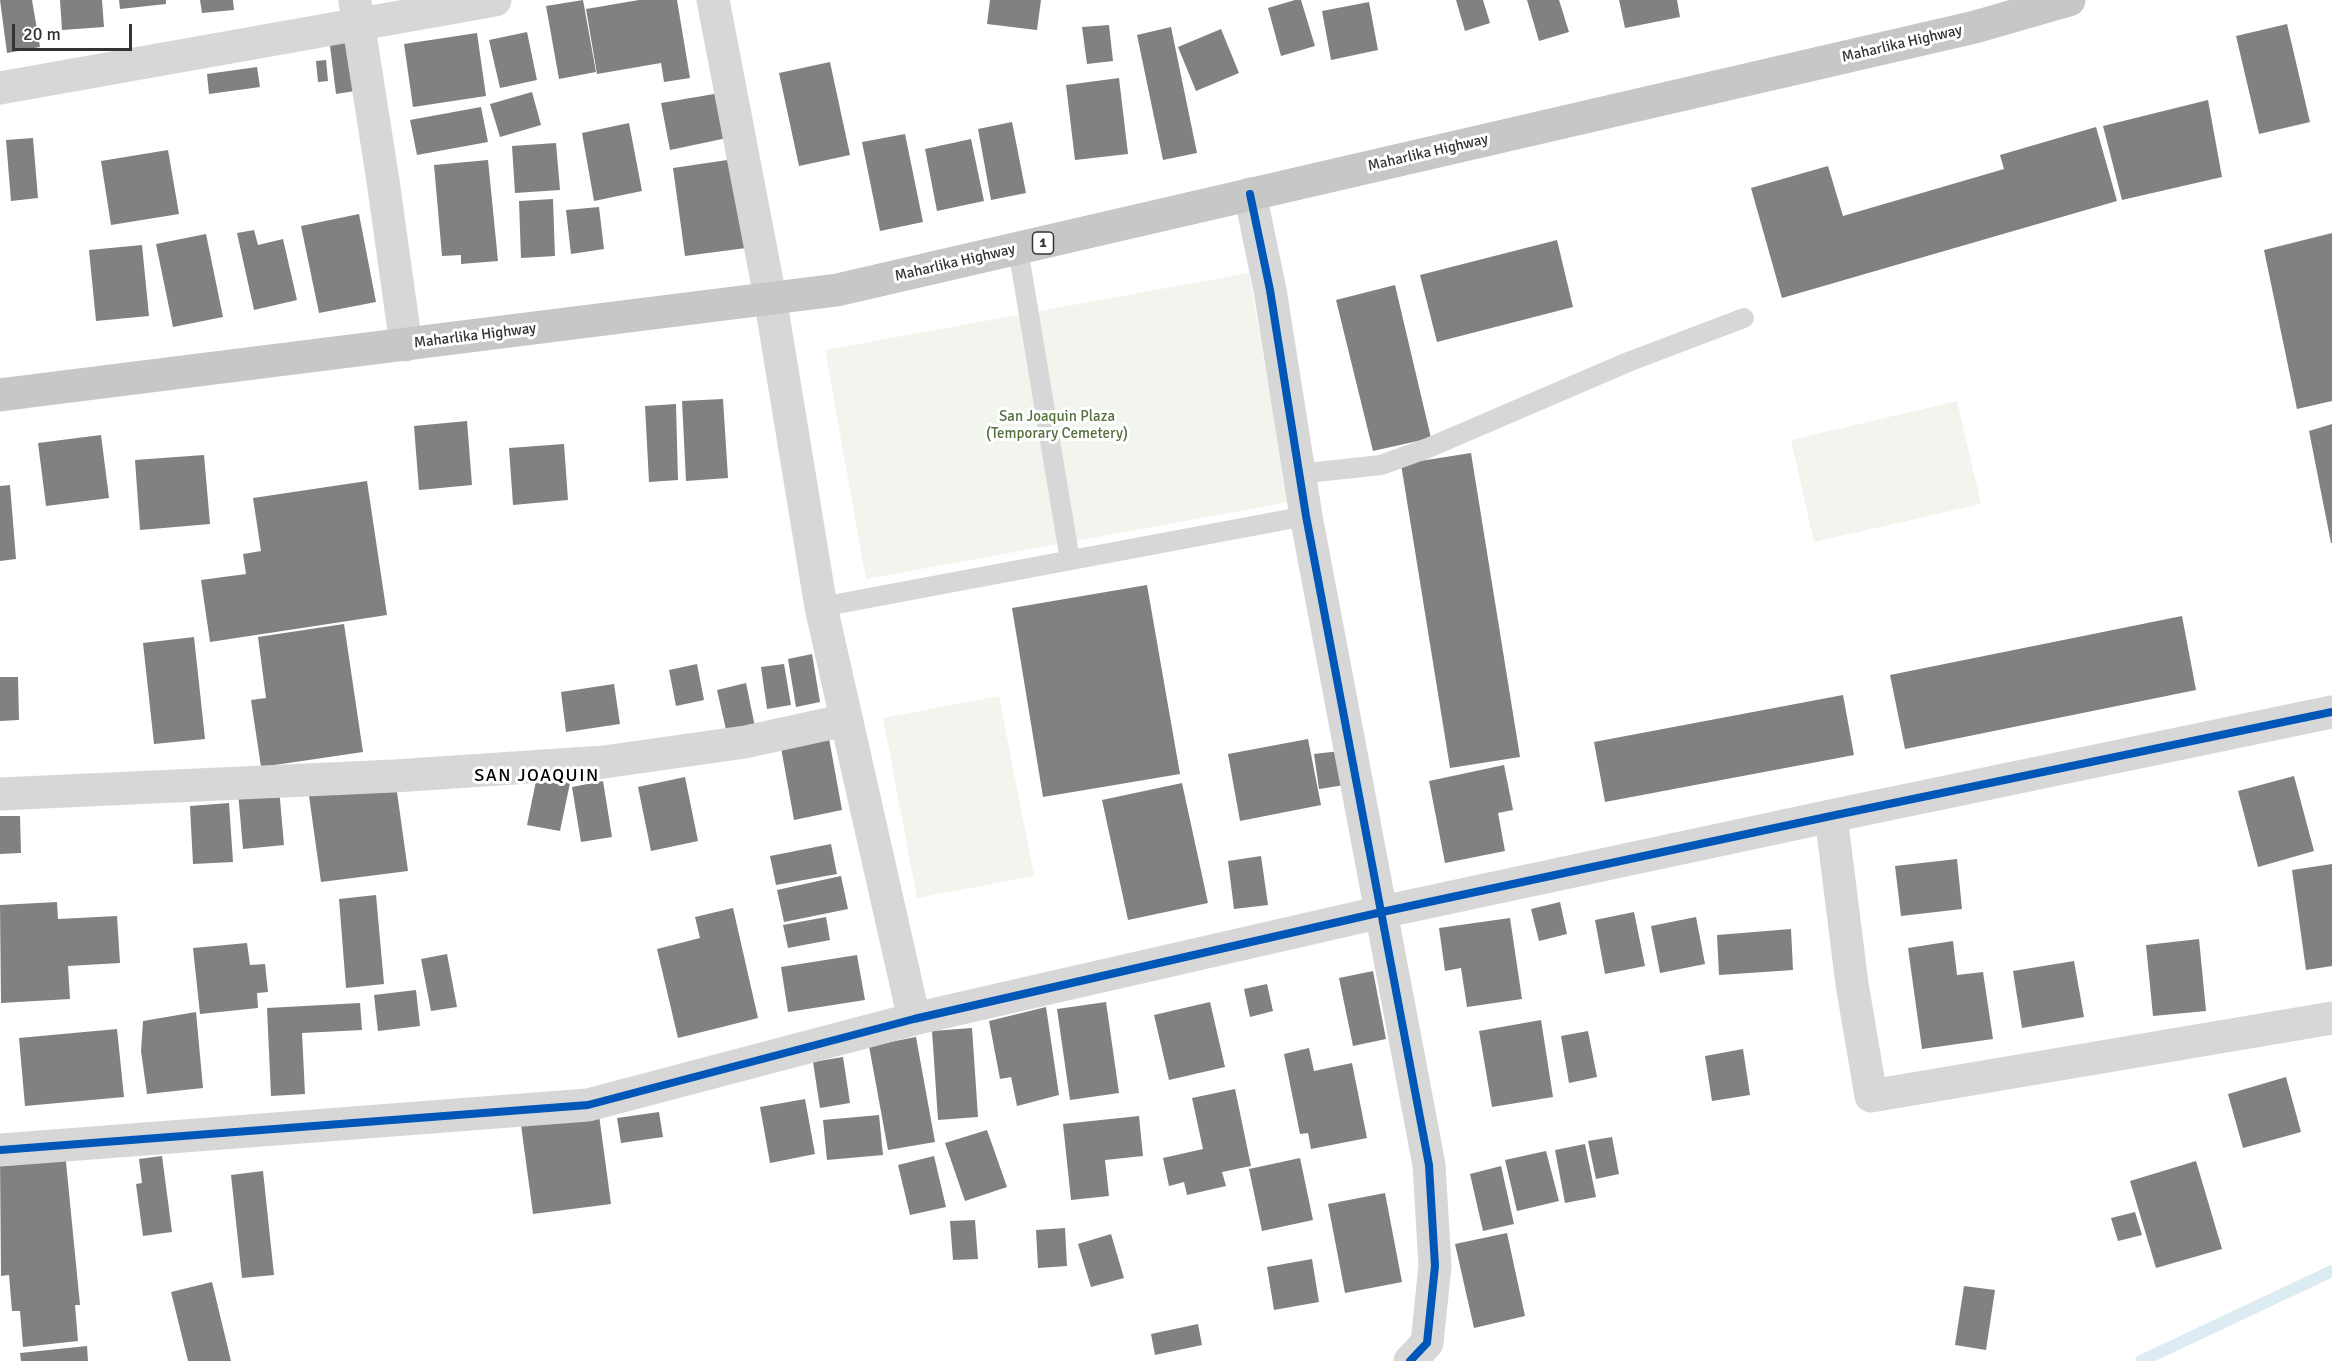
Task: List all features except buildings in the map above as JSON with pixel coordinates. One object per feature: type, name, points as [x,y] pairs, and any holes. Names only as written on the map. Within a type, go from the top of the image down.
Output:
[{"type":"highway","name":"Maharlika Highway","points":[[0,395],[837,290],[1975,27],[2069,0]]},
{"type":"street","points":[[0,87],[357,11],[495,0]]},
{"type":"street","points":[[713,0],[770,297],[821,608],[914,1019]]},
{"type":"street","points":[[357,11],[406,345]]},
{"type":"street","points":[[1250,194],[1270,290],[1298,474],[1430,1165],[1435,1266],[1427,1343],[1410,1361]]},
{"type":"street","points":[[0,1150],[588,1105],[914,1019],[1382,912],[2332,712]]},
{"type":"street","points":[[0,794],[394,776],[604,762],[745,742],[846,720]]},
{"type":"street","points":[[1831,816],[1852,984],[1871,1096],[2332,1018]]},
{"type":"lane","points":[[1018,249],[1070,560]]},
{"type":"lane","points":[[1298,474],[1381,465],[1428,448],[1628,362],[1744,318]]},
{"type":"lane","points":[[821,608],[1306,516]]},
{"type":"green space","name":"San Joaquin Plaza (Temporary Cemetery)","points":[[1249,273],[1289,502],[866,579],[825,350]]},
{"type":"green space","points":[[1957,401],[1981,504],[1814,542],[1791,440]]},
{"type":"green space","points":[[999,696],[1034,876],[917,898],[883,718]]},
{"type":"waterway","points":[[2141,1361],[2332,1271]]},
{"type":"cycle path","points":[[1250,194],[1270,290],[1306,516],[1429,1165],[1435,1266],[1427,1343],[1410,1361]]},
{"type":"cycle path","points":[[0,1150],[588,1105],[914,1019],[1382,912],[2332,712]]},
{"type":"district","name":"SAN JOAQUIN","points":[[537,776]]}]
